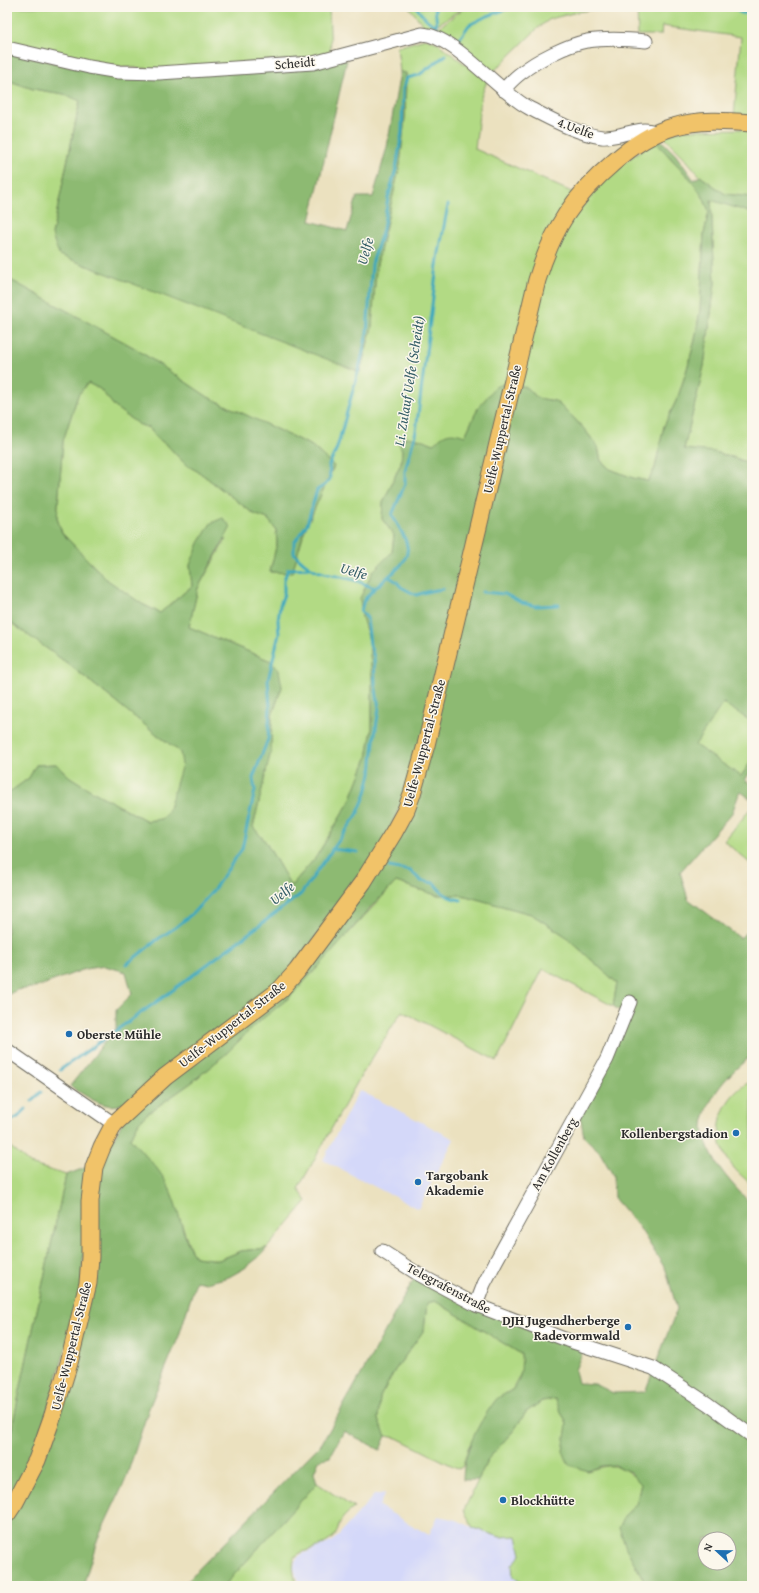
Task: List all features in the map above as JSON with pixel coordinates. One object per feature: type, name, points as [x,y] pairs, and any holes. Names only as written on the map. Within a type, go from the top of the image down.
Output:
[{"type":"main road","name":"Uelfe-Wuppertal-Straße","points":[[7,1514],[37,1460],[69,1363],[88,1283],[90,1256],[90,1201],[94,1167],[114,1124],[165,1077],[280,990],[297,971],[345,908],[380,858],[406,810],[420,768],[528,318],[544,259],[559,225],[579,196],[592,181],[622,155],[656,133],[672,127],[692,123],[717,121],[752,123]]},
{"type":"street","name":"Scheidt","points":[[7,48],[119,72],[159,73],[313,63],[422,34],[427,34]]},
{"type":"street","name":"4.Uelfe","points":[[427,34],[444,42],[466,58],[503,90],[527,107],[565,125],[592,135],[604,137],[646,130],[656,133]]},
{"type":"street","points":[[503,90],[520,73],[532,65],[571,46],[587,41],[613,39],[646,41]]},
{"type":"street","name":"Am Kollenberg","points":[[476,1305],[484,1284],[496,1261],[607,1059],[630,1002]]},
{"type":"street","points":[[7,1050],[114,1124]]},
{"type":"street","name":"Telegrafenstraße","points":[[382,1251],[418,1274],[476,1305],[547,1332],[652,1368],[708,1404],[752,1436]]},
{"type":"shaded area","points":[[359,1090],[454,1139],[418,1209],[323,1160]]},
{"type":"shaded area","points":[[385,1493],[379,1506],[429,1535],[438,1516],[457,1520],[500,1537],[517,1536],[521,1555],[512,1565],[513,1576],[527,1586],[299,1586],[294,1568],[295,1561],[298,1557],[329,1543],[336,1538],[374,1495]]},
{"type":"green space","points":[[7,7],[329,7],[331,54],[299,59],[160,69],[119,67],[7,42]]},
{"type":"green space","points":[[409,7],[460,7],[461,9],[428,31]]},
{"type":"green space","points":[[470,7],[611,7],[577,12],[550,19],[538,28],[491,74],[434,31],[463,9]]},
{"type":"green space","points":[[637,7],[752,7],[752,118],[734,117],[741,37],[662,26],[661,35],[638,35]]},
{"type":"green space","points":[[425,39],[436,42],[487,81],[481,97],[475,149],[576,194],[509,382],[478,408],[465,436],[434,444],[423,440],[402,450],[401,463],[383,503],[382,519],[394,535],[392,552],[386,559],[362,617],[369,640],[372,680],[372,729],[367,758],[350,801],[316,857],[291,886],[265,841],[253,827],[271,751],[272,716],[282,687],[271,661],[189,627],[198,588],[226,539],[190,565],[192,586],[160,613],[142,604],[106,579],[62,533],[57,518],[63,441],[78,395],[88,383],[100,389],[116,408],[138,424],[149,428],[157,438],[168,446],[186,465],[199,472],[254,514],[268,519],[276,530],[277,543],[270,572],[292,572],[304,532],[334,466],[312,446],[208,397],[133,347],[7,278],[7,80],[33,89],[64,94],[80,100],[52,235],[360,372],[372,327],[376,269],[400,165],[405,117],[406,73],[400,72],[397,47]]},
{"type":"green space","points":[[7,52],[99,73],[347,60],[310,221],[347,231],[357,197],[373,197],[387,147],[400,72],[406,73],[405,117],[400,165],[376,268],[372,327],[360,372],[59,255],[52,235],[80,101],[64,94],[33,89],[7,80]]},
{"type":"green space","points":[[752,129],[752,197],[725,194],[700,176],[664,137],[681,130]]},
{"type":"green space","points":[[659,138],[675,154],[694,180],[700,176],[725,194],[752,197],[752,213],[711,200],[715,283],[704,366],[684,449],[715,452],[752,464],[752,722],[723,703],[695,745],[741,776],[752,760],[752,769],[745,780],[752,785],[752,800],[740,791],[732,813],[680,872],[688,899],[740,938],[752,928],[752,1055],[728,1077],[714,1095],[705,1115],[703,1130],[709,1148],[718,1166],[752,1205],[752,1586],[647,1586],[626,1548],[619,1528],[625,1515],[636,1505],[641,1484],[630,1472],[615,1465],[601,1466],[588,1471],[569,1465],[563,1451],[567,1424],[555,1399],[542,1401],[526,1412],[514,1430],[488,1459],[478,1480],[463,1480],[466,1459],[477,1429],[497,1399],[513,1389],[520,1377],[521,1354],[435,1301],[427,1303],[424,1330],[395,1370],[380,1397],[378,1420],[386,1436],[380,1450],[344,1431],[330,1457],[319,1460],[314,1472],[317,1483],[224,1586],[182,1586],[322,1443],[417,1273],[585,1346],[575,1370],[578,1383],[595,1384],[613,1393],[645,1392],[677,1309],[666,1270],[639,1227],[614,1198],[613,1175],[599,1151],[584,1137],[579,1109],[625,1014],[613,1006],[617,983],[564,935],[531,914],[462,895],[436,895],[396,882],[372,906],[290,997],[257,1023],[228,1052],[191,1083],[148,1113],[139,1122],[130,1138],[162,1175],[166,1182],[173,1198],[187,1241],[195,1257],[219,1260],[241,1251],[267,1248],[259,1257],[245,1268],[229,1277],[206,1283],[196,1281],[179,1336],[149,1408],[125,1481],[98,1538],[83,1586],[7,1586],[7,1522],[67,1385],[100,1165],[124,1119],[283,992],[398,830],[517,384],[528,388],[537,398],[555,401],[570,414],[598,447],[601,461],[610,469],[633,478],[648,481],[655,468],[664,426],[678,397],[687,369],[695,340],[700,310],[704,234],[709,211],[703,197],[691,180],[654,140]]},
{"type":"green space","points":[[654,140],[691,180],[703,197],[709,211],[704,234],[700,310],[695,340],[678,397],[664,426],[655,468],[648,481],[633,478],[610,469],[601,461],[598,447],[570,414],[555,401],[537,398],[528,388],[517,384],[543,281],[564,228],[608,175]]},
{"type":"green space","points":[[711,199],[752,213],[752,464],[733,457],[684,449],[704,366],[715,283]]},
{"type":"green space","points":[[7,278],[133,347],[208,397],[312,446],[334,466],[304,532],[292,573],[270,572],[277,543],[276,530],[268,519],[254,514],[199,472],[186,465],[168,446],[157,438],[149,428],[138,424],[116,408],[100,389],[88,383],[78,395],[63,441],[57,518],[62,533],[106,579],[142,604],[160,613],[192,586],[190,565],[199,543],[211,523],[223,518],[231,527],[198,588],[189,627],[271,661],[279,670],[282,687],[272,715],[271,751],[253,827],[265,841],[291,886],[316,857],[350,801],[367,758],[372,729],[372,680],[369,640],[362,617],[360,598],[373,571],[392,552],[394,535],[382,519],[383,503],[401,463],[402,450],[398,442],[407,437],[434,444],[441,437],[448,434],[456,433],[465,436],[478,408],[495,387],[509,382],[417,768],[380,851],[277,988],[126,1103],[111,1106],[96,1102],[70,1086],[116,1028],[116,1010],[132,994],[126,972],[105,966],[85,969],[37,987],[17,990],[7,995],[7,794],[29,778],[36,765],[56,764],[70,777],[92,791],[147,821],[161,819],[168,812],[182,764],[180,752],[67,663],[7,620]]},
{"type":"green space","points":[[7,620],[67,663],[180,752],[183,764],[168,812],[161,819],[147,821],[92,791],[70,777],[56,764],[36,765],[29,778],[7,794]]},
{"type":"green space","points":[[723,702],[752,722],[752,760],[741,777],[694,745]]},
{"type":"green space","points":[[752,807],[752,865],[724,841]]},
{"type":"green space","points":[[396,882],[436,895],[462,895],[531,914],[564,935],[617,983],[613,1006],[543,969],[497,1061],[402,1011],[359,1079],[298,1189],[307,1201],[267,1248],[241,1251],[219,1260],[195,1257],[190,1248],[170,1190],[130,1138],[139,1122],[148,1113],[191,1083],[228,1052],[257,1023],[305,980]]},
{"type":"green space","name":"Kollenbergstadion","points":[[752,1081],[752,1185],[738,1173],[729,1162],[722,1147],[720,1125],[722,1114],[733,1095]]},
{"type":"green space","points":[[7,1144],[30,1164],[66,1175],[7,1451]]},
{"type":"green space","points":[[90,1166],[80,1301],[36,1448],[7,1505],[7,1451],[66,1175]]},
{"type":"green space","points":[[435,1301],[521,1354],[522,1371],[513,1389],[496,1400],[468,1448],[463,1466],[459,1469],[397,1438],[386,1436],[378,1420],[380,1397],[395,1370],[424,1330],[427,1303]]},
{"type":"green space","points":[[555,1399],[567,1424],[566,1435],[588,1471],[605,1466],[617,1467],[628,1472],[641,1484],[636,1505],[625,1515],[647,1586],[527,1586],[513,1577],[512,1565],[521,1555],[517,1536],[500,1537],[473,1528],[464,1510],[488,1459],[514,1430],[526,1412],[542,1401]]},
{"type":"green space","points":[[317,1483],[354,1508],[342,1519],[333,1538],[321,1545],[300,1553],[296,1557],[293,1563],[297,1586],[224,1586]]},
{"type":"waterway","points":[[416,7],[428,21],[437,26],[435,7]]},
{"type":"waterway","name":"Uelfe","points":[[456,44],[469,25],[485,17],[512,7]]},
{"type":"waterway","name":"Uelfe","points":[[733,7],[742,13],[752,12]]},
{"type":"waterway","points":[[441,30],[455,41]]},
{"type":"waterway","name":"Uelfe","points":[[60,1070],[169,993],[301,894],[357,815],[365,796],[371,774],[379,708],[375,684],[374,657],[370,645],[367,618],[361,611],[364,600],[375,588],[354,580],[315,570],[308,566],[294,553],[294,543],[307,524],[317,490],[325,485],[330,479],[329,465],[337,448],[360,365],[367,333],[372,264],[383,229],[388,198],[396,169],[402,132],[403,89],[407,78],[419,75],[446,55]]},
{"type":"waterway","name":"Li. Zulauf Uelfe (Scheidt)","points":[[375,588],[394,572],[406,558],[407,545],[405,538],[392,515],[405,484],[405,471],[416,431],[438,258],[448,205]]},
{"type":"waterway","points":[[127,964],[193,913],[212,892],[242,849],[255,790],[253,778],[268,739],[270,708],[268,680],[279,634],[278,621],[280,605],[284,594],[284,580],[288,569],[310,568]]},
{"type":"waterway","points":[[389,577],[396,581],[401,587],[416,595],[443,589]]},
{"type":"waterway","points":[[482,592],[505,594],[522,603],[536,606],[559,605]]},
{"type":"waterway","points":[[332,849],[358,852]]},
{"type":"waterway","points":[[389,867],[411,871],[421,881],[434,883],[446,895],[461,900]]},
{"type":"waterway","name":"Uelfe","points":[[32,1101],[41,1092]]},
{"type":"waterway","name":"Uelfe","points":[[7,1123],[18,1117],[26,1109]]},
{"type":"place","name":"Oberste Mühle","points":[[69,1034]]},
{"type":"place","name":"Kollenbergstadion","points":[[736,1133]]},
{"type":"place","name":"Targobank Akademie","points":[[418,1182]]},
{"type":"place","name":"DJH Jugendherberge Radevormwald","points":[[628,1327]]},
{"type":"place","name":"Blockhütte","points":[[503,1500]]}]
